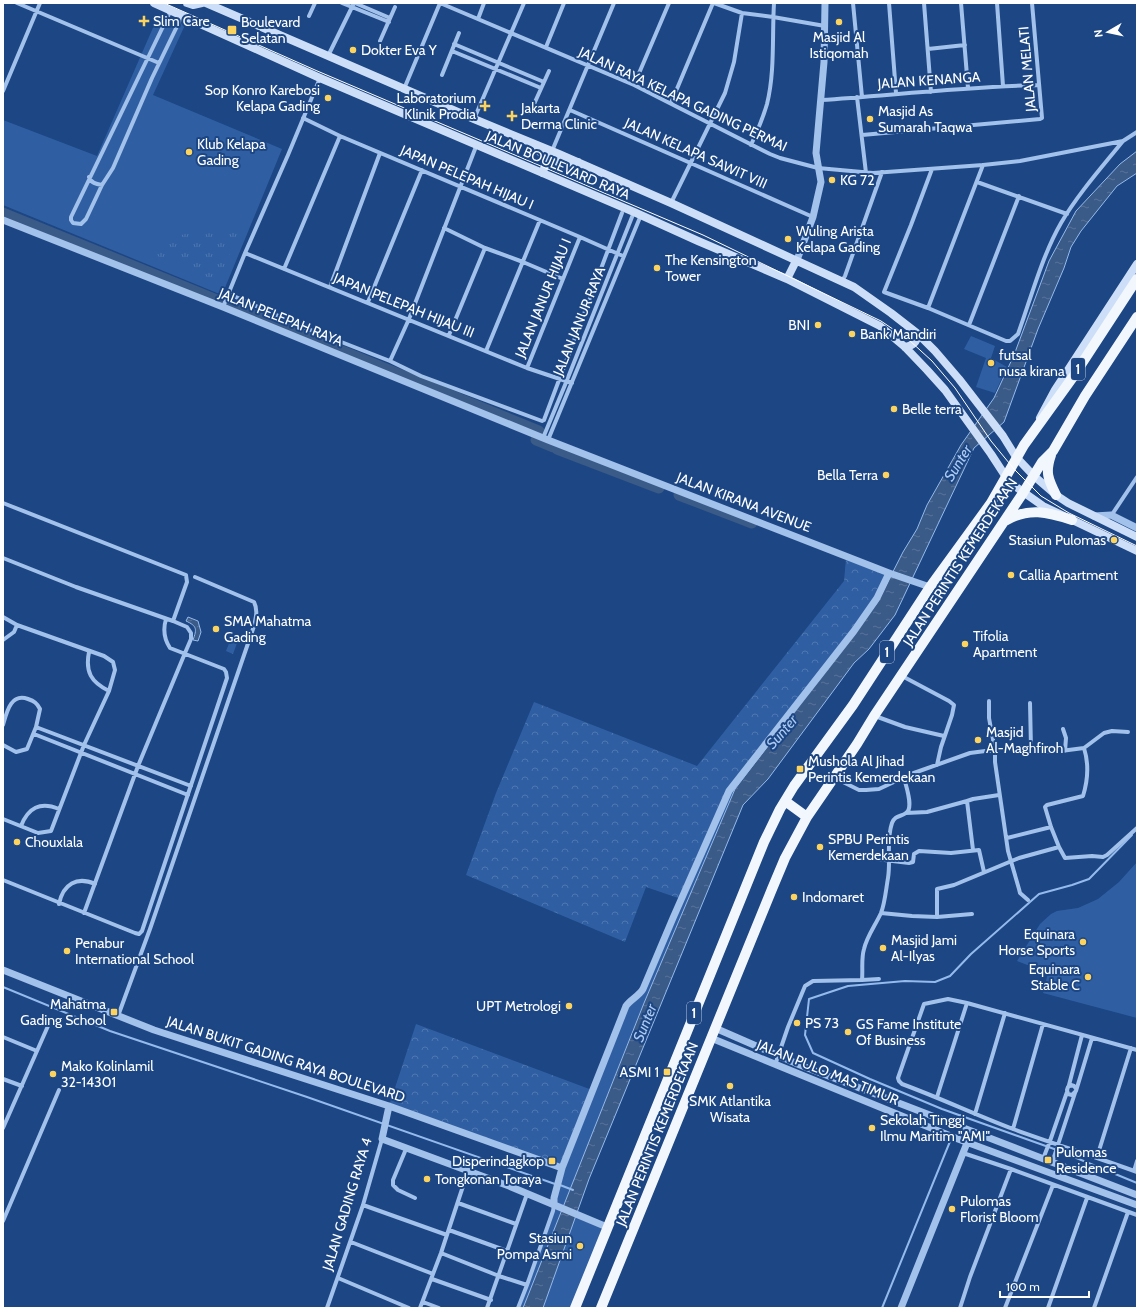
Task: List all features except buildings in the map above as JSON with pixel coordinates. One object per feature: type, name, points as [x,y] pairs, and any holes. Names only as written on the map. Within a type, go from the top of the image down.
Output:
[{"type":"highway","name":"JALAN PERINTIS KEMERDEKAAN","points":[[575,1308],[764,842],[785,801],[794,786],[853,705],[930,587],[991,503],[1016,457],[1036,426],[1073,377],[1137,278]]},
{"type":"highway","name":"JALAN PERINTIS KEMERDEKAAN","points":[[600,1308],[785,858],[807,817],[940,619],[1042,462],[1053,451],[1085,396],[1137,317]]},
{"type":"highway","points":[[1053,451],[1047,466],[1047,470],[1049,481],[1056,495]]},
{"type":"highway","points":[[1003,523],[1016,515],[1031,512],[1048,513],[1072,520]]},
{"type":"highway","points":[[785,801],[807,817]]},
{"type":"main road","name":"JALAN BOULEVARD RAYA","points":[[154,3],[168,7],[185,17],[320,78],[477,144],[637,213],[698,242],[787,279],[880,326],[905,347],[945,390],[1006,477],[1023,493],[1043,506],[1137,551]]},
{"type":"main road","points":[[185,17],[189,4],[202,3]]},
{"type":"main road","name":"JALAN BOULEVARD RAYA","points":[[206,3],[474,119],[537,144],[550,154],[578,162],[671,202],[854,287],[918,334],[947,364],[1003,436],[1016,457],[1034,476],[1056,495],[1105,522],[1137,537]]},
{"type":"main road","points":[[542,173],[550,154]]},
{"type":"main road","points":[[787,279],[796,261]]},
{"type":"main road","name":"JALAN PERINTIS KEMERDEKAAN","points":[[1036,426],[1055,390],[1137,264]]},
{"type":"main road","points":[[905,347],[912,346],[917,340],[918,334]]},
{"type":"street","points":[[17,3],[159,63]]},
{"type":"street","points":[[3,91],[40,3]]},
{"type":"street","points":[[309,16],[315,3]]},
{"type":"street","points":[[342,3],[353,4],[390,20]]},
{"type":"street","points":[[404,89],[440,3]]},
{"type":"street","name":"JALAN RAYA KELAPA GADING PERMAI","points":[[440,3],[634,85],[709,124],[780,158],[818,168],[866,173],[1020,161],[1123,141],[1137,132]]},
{"type":"street","points":[[478,19],[484,3]]},
{"type":"street","points":[[474,119],[524,3]]},
{"type":"street","points":[[546,47],[564,3]]},
{"type":"street","points":[[550,154],[570,110],[614,3]]},
{"type":"street","points":[[634,85],[669,3]]},
{"type":"street","points":[[670,103],[713,3],[742,13],[825,26]]},
{"type":"street","points":[[751,145],[767,105],[770,91],[774,3]]},
{"type":"street","points":[[796,261],[813,217],[821,182],[816,153],[821,100],[825,3]]},
{"type":"street","points":[[853,3],[862,97]]},
{"type":"street","points":[[889,3],[896,93]]},
{"type":"street","points":[[924,3],[931,92]]},
{"type":"street","points":[[961,3],[968,88]]},
{"type":"street","points":[[997,3],[1003,86]]},
{"type":"street","name":"JALAN MELATI","points":[[862,135],[1038,120],[1042,116],[1038,85],[1032,3]]},
{"type":"street","points":[[328,56],[353,4]]},
{"type":"street","points":[[168,7],[148,58],[71,216],[73,223],[81,224],[86,218],[102,185],[113,168],[159,63],[185,17]]},
{"type":"street","points":[[380,41],[395,7]]},
{"type":"street","points":[[671,202],[722,100],[731,74],[742,13]]},
{"type":"street","points":[[442,76],[458,33]]},
{"type":"street","points":[[454,44],[544,82]]},
{"type":"street","points":[[928,49],[965,45]]},
{"type":"street","points":[[452,51],[541,88]]},
{"type":"street","points":[[530,113],[549,71]]},
{"type":"street","points":[[223,307],[320,78]]},
{"type":"street","name":"JALAN KENANGA","points":[[821,100],[968,88],[1038,85]]},
{"type":"street","points":[[857,97],[866,173]]},
{"type":"street","name":"JALAN KELAPA SAWIT VIII","points":[[570,110],[813,217]]},
{"type":"street","name":"JAPAN PELEPAH HIJAU I","points":[[303,118],[340,136],[580,236],[623,256]]},
{"type":"street","points":[[284,269],[340,136]]},
{"type":"street","points":[[932,169],[884,292],[928,308],[1006,340],[1013,340],[1018,334],[1050,244],[1067,214],[1123,141]]},
{"type":"street","points":[[390,361],[477,144]]},
{"type":"street","points":[[330,287],[380,153]]},
{"type":"street","points":[[928,308],[984,165]]},
{"type":"street","points":[[368,302],[422,170]]},
{"type":"street","points":[[842,281],[882,172]]},
{"type":"street","points":[[89,177],[94,183],[102,185]]},
{"type":"street","points":[[977,182],[1067,214]]},
{"type":"street","points":[[969,325],[1019,196]]},
{"type":"street","points":[[560,380],[622,213]]},
{"type":"street","name":"JALAN JANUR RAYA","points":[[546,439],[566,383],[617,254],[637,213]]},
{"type":"street","name":"JALAN JANUR RAYA","points":[[546,439],[571,385],[623,256],[637,213]]},
{"type":"street","name":"JALAN PELEPAH RAYA","points":[[3,220],[223,307],[546,439]]},
{"type":"street","points":[[486,351],[540,220]]},
{"type":"street","points":[[444,228],[485,248],[563,279]]},
{"type":"street","name":"JALAN JANUR HIJAU I","points":[[527,368],[580,236]]},
{"type":"street","points":[[449,335],[485,248]]},
{"type":"street","name":"JAPAN PELEPAH HIJAU III","points":[[245,253],[571,385]]},
{"type":"street","name":"JALAN PELEPAH RAYA","points":[[228,295],[308,329],[390,361],[421,376],[540,421],[544,420],[560,380]]},
{"type":"street","name":"JALAN KIRANA AVENUE","points":[[546,439],[782,532],[930,587]]},
{"type":"street","points":[[1105,522],[1137,478]]},
{"type":"street","points":[[3,503],[186,575],[187,582],[173,621]]},
{"type":"street","points":[[1094,516],[1111,515],[1137,528]]},
{"type":"street","points":[[3,558],[173,621],[186,627],[191,633],[191,639],[135,773],[84,913]]},
{"type":"street","points":[[518,1308],[528,1285],[553,1211],[561,1170],[626,1006],[644,989],[729,791],[854,631],[877,598],[890,573]]},
{"type":"street","points":[[118,1016],[150,928],[254,626],[257,613],[254,602],[195,577]]},
{"type":"street","points":[[3,617],[17,625],[89,652],[104,656],[113,662],[115,670],[109,691],[84,745],[51,831],[38,833],[3,819]]},
{"type":"street","points":[[3,880],[59,904],[135,933],[141,933],[227,678],[224,669],[170,648],[164,631],[166,619]]},
{"type":"street","points":[[3,640],[14,632],[17,625]]},
{"type":"street","points":[[89,652],[88,668],[93,681],[109,691]]},
{"type":"street","points":[[901,675],[954,705],[937,765]]},
{"type":"street","points":[[3,724],[5,713],[13,701],[17,698],[22,697],[36,702],[40,709],[34,734],[27,749],[21,752],[16,752],[3,745]]},
{"type":"street","points":[[988,701],[990,726],[995,750],[994,759],[1010,862],[1020,893],[1028,900]]},
{"type":"street","points":[[1030,703],[1031,748]]},
{"type":"street","points":[[874,716],[905,727],[944,736]]},
{"type":"street","points":[[36,727],[191,786]]},
{"type":"street","points":[[1063,729],[1066,738],[1065,750]]},
{"type":"street","points":[[834,778],[852,787],[866,790],[879,789],[911,774],[970,754],[1016,747],[1031,748],[1044,752],[1084,748],[1104,733],[1112,731],[1128,732]]},
{"type":"street","points":[[34,734],[188,795]]},
{"type":"street","points":[[1084,748],[1088,766],[1087,782],[1083,796],[1046,806],[1045,808],[1065,858],[1108,856],[1137,828]]},
{"type":"street","points":[[904,778],[909,802],[909,808],[906,813]]},
{"type":"street","points":[[862,980],[864,948],[870,932],[881,913],[888,877],[889,841],[894,818],[906,813],[927,812],[973,799],[1000,795]]},
{"type":"street","points":[[967,801],[973,850]]},
{"type":"street","points":[[21,826],[29,812],[36,807],[44,805],[59,809]]},
{"type":"street","points":[[1006,838],[1051,826]]},
{"type":"street","points":[[937,917],[937,889],[954,885],[1010,862],[1060,847]]},
{"type":"street","points":[[844,855],[912,863],[914,854],[919,851],[951,853],[980,850],[984,872]]},
{"type":"street","points":[[59,904],[63,890],[75,882],[82,880],[95,884]]},
{"type":"street","points":[[881,913],[937,917],[972,914]]},
{"type":"street","name":"JALAN BUKIT GADING RAYA BOULEVARD","points":[[3,970],[154,1030],[561,1170]]},
{"type":"street","points":[[775,1065],[802,990],[808,983],[813,980],[879,979]]},
{"type":"street","points":[[1137,1050],[1005,1013],[948,999],[924,1004],[898,1078],[902,1084],[1058,1146],[1097,1157],[1135,1172],[1137,1161]]},
{"type":"street","points":[[937,1097],[967,1003]]},
{"type":"street","points":[[975,1114],[1005,1013]]},
{"type":"street","points":[[1013,1129],[1043,1024]]},
{"type":"street","points":[[3,1127],[48,1026]]},
{"type":"street","points":[[714,1028],[778,1056],[961,1128],[1053,1161],[1137,1195]]},
{"type":"street","points":[[1043,1158],[1050,1143],[1067,1088],[1069,1086],[1082,1035]]},
{"type":"street","points":[[3,1037],[37,1051]]},
{"type":"street","name":"JALAN PULO MAS TIMUR","points":[[711,1038],[967,1143],[1137,1205]]},
{"type":"street","points":[[1053,1161],[1092,1038]]},
{"type":"street","points":[[1097,1157],[1131,1048]]},
{"type":"street","points":[[3,1079],[22,1086]]},
{"type":"street","points":[[1069,1086],[1073,1085],[1076,1091]]},
{"type":"street","points":[[3,1221],[59,1090]]},
{"type":"street","points":[[1067,1092],[1072,1095],[1076,1091]]},
{"type":"street","name":"JALAN GADING RAYA 4","points":[[327,1308],[363,1205],[388,1110]]},
{"type":"street","points":[[382,1135],[406,1149],[555,1203],[607,1228]]},
{"type":"street","points":[[901,1308],[967,1143]]},
{"type":"street","points":[[406,1149],[393,1180],[393,1185],[398,1190],[415,1198]]},
{"type":"street","points":[[963,1153],[1137,1215]]},
{"type":"street","points":[[960,1308],[1011,1169]]},
{"type":"street","points":[[420,1308],[441,1253],[468,1171]]},
{"type":"street","points":[[1005,1308],[1053,1185]]},
{"type":"street","points":[[487,1308],[527,1194]]},
{"type":"street","points":[[1048,1308],[1087,1198]]},
{"type":"street","points":[[458,1203],[516,1224]]},
{"type":"street","points":[[363,1205],[447,1235]]},
{"type":"street","points":[[1094,1308],[1128,1212]]},
{"type":"street","points":[[449,1230],[507,1251]]},
{"type":"street","points":[[351,1242],[491,1300]]},
{"type":"street","points":[[441,1253],[499,1276],[528,1285]]},
{"type":"street","points":[[338,1278],[409,1308]]},
{"type":"street","points":[[423,1302],[439,1308]]},
{"type":"green space","name":"Klub Kelapa Gading","points":[[159,14],[185,25],[153,95],[282,149],[222,295],[3,205],[3,120],[97,156]]},
{"type":"green space","points":[[242,222],[219,282],[155,255],[166,239],[193,232],[201,236]]},
{"type":"green space","name":"futsal nusa kirana","points":[[971,336],[995,346],[991,358],[1007,367],[995,393],[976,387],[986,358],[964,349]]},
{"type":"green space","points":[[846,559],[888,575],[877,598],[729,791],[681,899],[646,887],[625,942],[466,875],[496,793],[534,702],[697,766],[844,581]]},
{"type":"green space","points":[[230,641],[237,643],[233,654],[226,651]]},
{"type":"green space","points":[[735,789],[640,1012],[523,1308],[519,1308],[553,1211],[554,1198],[626,1006],[640,993],[729,791]]},
{"type":"green space","name":"Equinara Horse Sports","points":[[1137,862],[1137,1018],[1043,993],[1048,973],[1017,961],[1040,924],[1051,914],[1057,911],[1078,908],[1098,899],[1119,882]]},
{"type":"green space","points":[[416,1024],[592,1090],[562,1168],[389,1106]]},
{"type":"green space","points":[[576,1214],[607,1227],[574,1308],[543,1308]]},
{"type":"water","name":"Sunter","points":[[1137,151],[1137,173],[1117,186],[1081,231],[1071,247],[1064,268],[1038,329],[1004,422],[974,448],[895,615],[869,649],[854,663],[768,779],[743,805],[589,1179],[543,1308],[523,1308],[644,1003],[735,789],[877,603],[903,552],[917,529],[927,505],[961,445],[994,398],[1014,355],[1049,261],[1076,211],[1120,164]]},
{"type":"water","points":[[188,617],[198,621],[201,632],[198,641],[193,640],[195,628],[186,621]]},
{"type":"waterway","points":[[3,213],[539,431]]},
{"type":"waterway","points":[[536,440],[553,447]]},
{"type":"waterway","points":[[557,449],[659,488]]},
{"type":"waterway","points":[[679,495],[752,523]]},
{"type":"waterway","points":[[1132,835],[1089,879],[1039,894],[971,954],[950,976],[935,982],[905,981],[848,986],[809,999],[805,1035],[813,1053],[870,1079],[942,1109],[1057,1150],[1137,1183]]},
{"type":"waterway","points":[[3,987],[110,1031],[307,1097],[555,1184]]},
{"type":"waterway","points":[[957,1124],[961,1115]]},
{"type":"waterway","points":[[882,1308],[951,1139]]},
{"type":"waterway","points":[[560,1185],[573,1190]]},
{"type":"tram line","points":[[164,3],[315,70],[703,235],[881,321],[909,340],[932,361],[955,388],[991,441],[1014,469],[1041,496],[1069,513],[1137,546]]},
{"type":"place","name":"Slim Care","points":[[144,21]]},
{"type":"place","name":"Masjid Al Istiqomah","points":[[839,22]]},
{"type":"place","name":"Boulevard Selatan","points":[[232,30]]},
{"type":"place","name":"Dokter Eva Y","points":[[353,50]]},
{"type":"place","name":"Sop Konro Karebosi Kelapa Gading","points":[[328,98]]},
{"type":"place","name":"Laboratorium Klinik Prodia","points":[[485,106]]},
{"type":"place","name":"Jakarta Derma Clinic","points":[[512,116]]},
{"type":"place","name":"Masjid As Sumarah Taqwa","points":[[870,119]]},
{"type":"place","name":"Klub Kelapa Gading","points":[[189,152]]},
{"type":"place","name":"KG 72","points":[[832,180]]},
{"type":"place","name":"Wuling Arista Kelapa Gading","points":[[788,239]]},
{"type":"place","name":"The Kensington Tower","points":[[657,268]]},
{"type":"place","name":"BNI","points":[[818,325]]},
{"type":"place","name":"Bank Mandiri","points":[[852,334]]},
{"type":"place","name":"futsal nusa kirana","points":[[991,363]]},
{"type":"place","name":"Belle terra","points":[[894,409]]},
{"type":"place","name":"Bella Terra","points":[[886,475]]},
{"type":"place","name":"Stasiun Pulomas","points":[[1114,540]]},
{"type":"place","name":"Callia Apartment","points":[[1011,575]]},
{"type":"place","name":"SMA Mahatma Gading","points":[[216,629]]},
{"type":"place","name":"Tifolia Apartment","points":[[965,644]]},
{"type":"place","name":"Masjid Al-Maghfiroh","points":[[978,740]]},
{"type":"place","name":"Mushola Al Jihad Perintis Kemerdekaan","points":[[800,769]]},
{"type":"place","name":"Chouxlala","points":[[17,842]]},
{"type":"place","name":"SPBU Perintis Kemerdekaan","points":[[820,847]]},
{"type":"place","name":"Indomaret","points":[[794,897]]},
{"type":"place","name":"Equinara Horse Sports","points":[[1083,942]]},
{"type":"place","name":"Masjid Jami Al-Ilyas","points":[[883,948]]},
{"type":"place","name":"Penabur International School","points":[[67,951]]},
{"type":"place","name":"Equinara Stable C","points":[[1088,977]]},
{"type":"place","name":"UPT Metrologi","points":[[569,1006]]},
{"type":"place","name":"Mahatma Gading School","points":[[114,1012]]},
{"type":"place","name":"PS 73","points":[[797,1023]]},
{"type":"place","name":"GS Fame Institute Of Business","points":[[848,1032]]},
{"type":"place","name":"ASMI 1","points":[[667,1072]]},
{"type":"place","name":"Mako Kolinlamil 32-14301","points":[[53,1074]]},
{"type":"place","name":"SMK Atlantika Wisata","points":[[730,1086]]},
{"type":"place","name":"Sekolah Tinggi Ilmu Maritim \"AMI\"","points":[[872,1128]]},
{"type":"place","name":"Pulomas Residence","points":[[1048,1160]]},
{"type":"place","name":"Disperindagkop","points":[[552,1161]]},
{"type":"place","name":"Tongkonan Toraya","points":[[427,1179]]},
{"type":"place","name":"Pulomas Florist Bloom","points":[[952,1209]]},
{"type":"place","name":"Stasiun Pompa Asmi","points":[[580,1246]]}]
